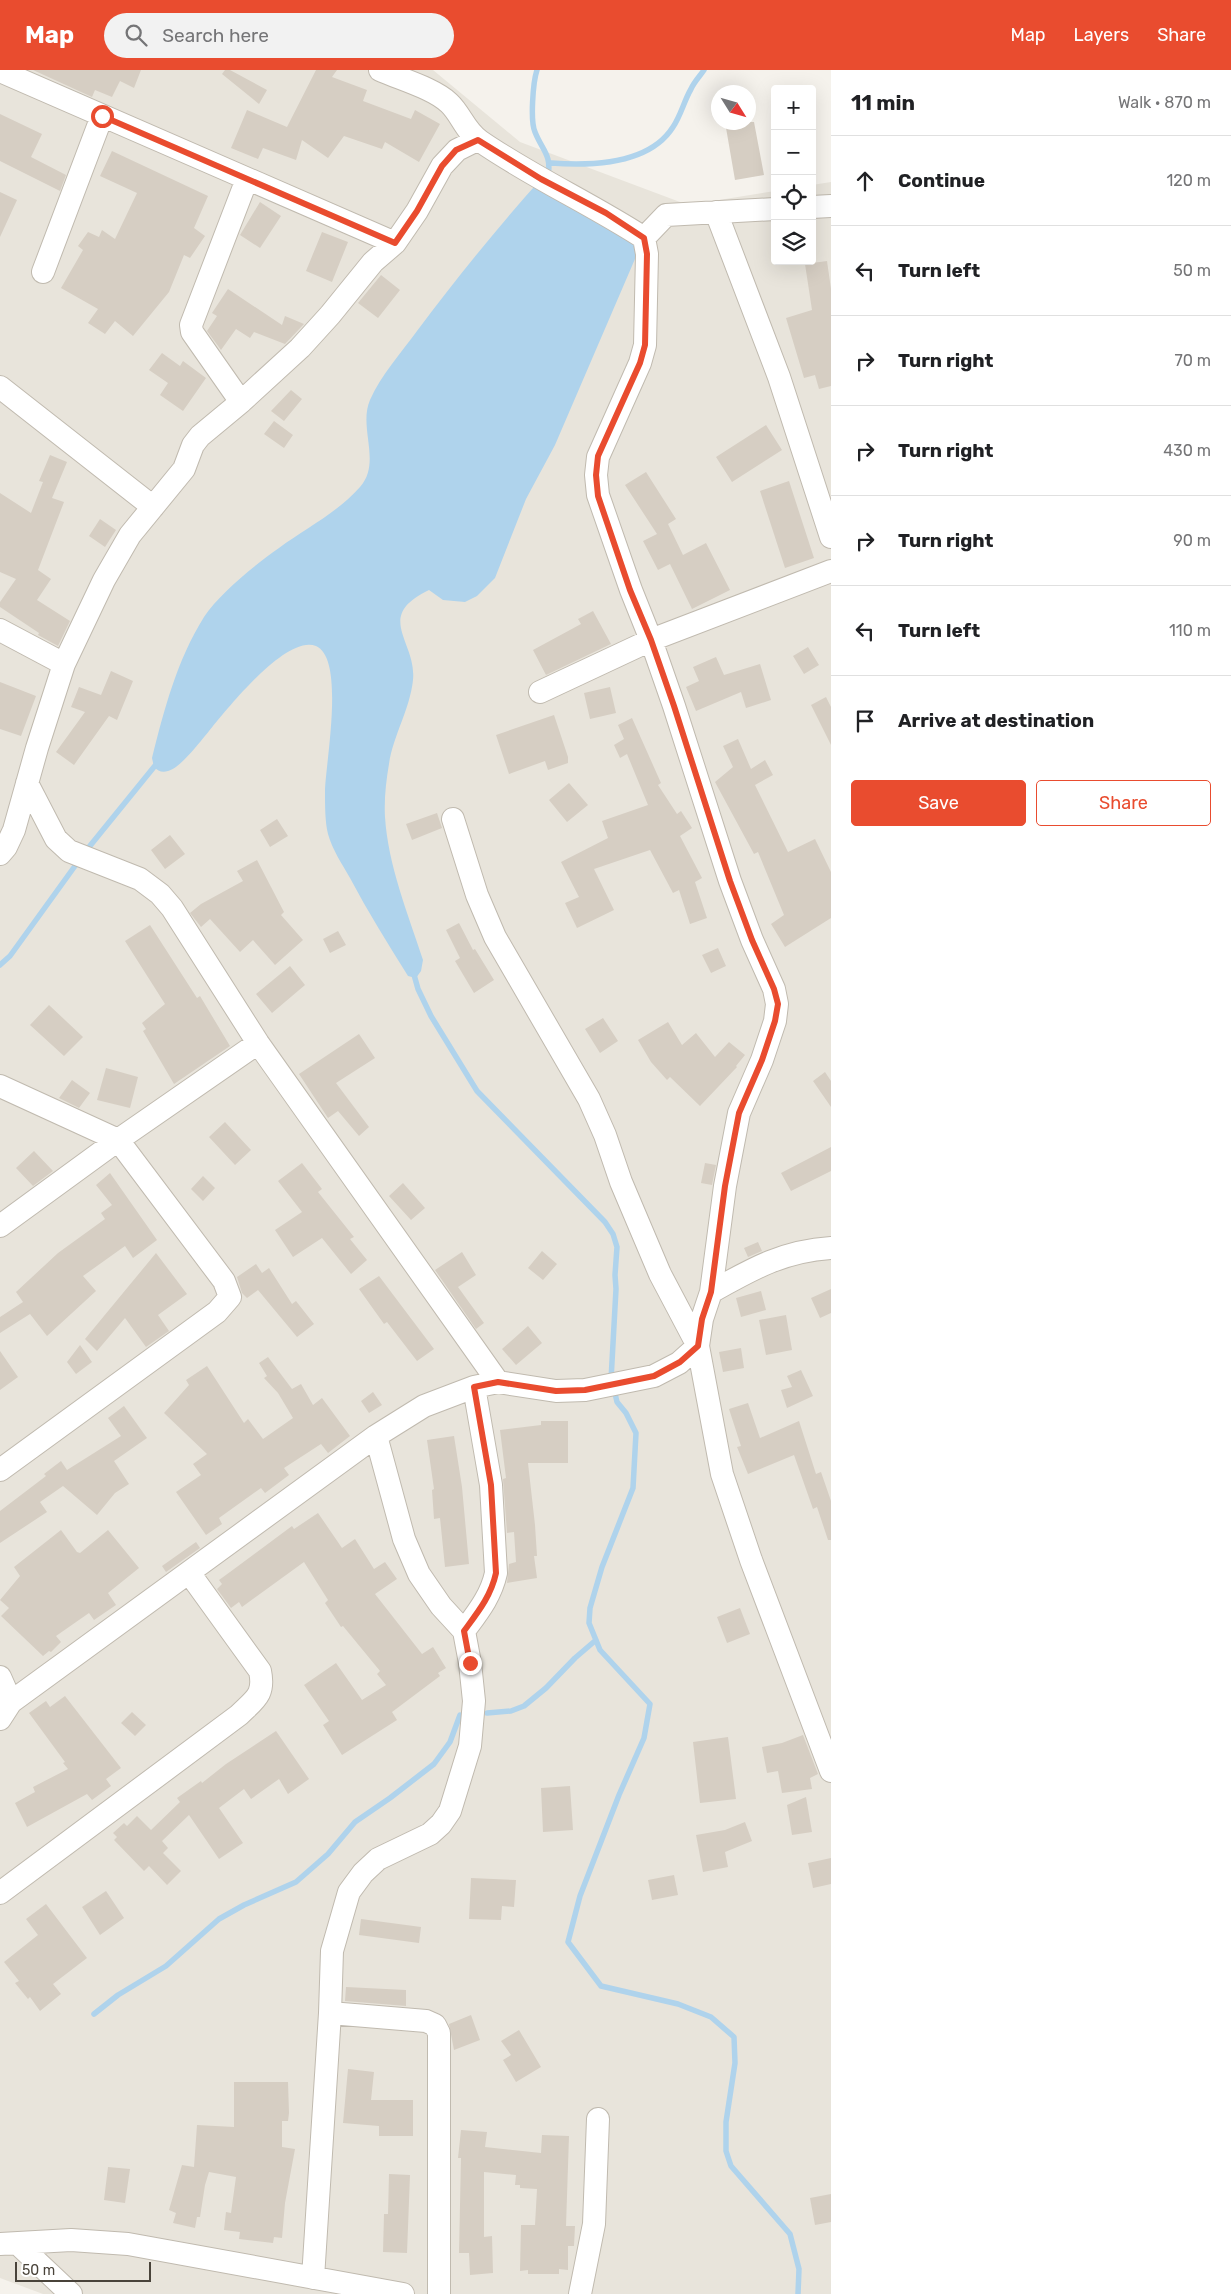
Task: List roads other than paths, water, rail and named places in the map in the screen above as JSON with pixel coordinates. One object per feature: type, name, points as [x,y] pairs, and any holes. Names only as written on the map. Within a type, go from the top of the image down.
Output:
[{"type":"street","points":[[0,1677],[6,1711],[376,1436],[424,1406],[474,1387],[498,1382],[556,1391],[585,1390],[654,1376],[680,1362],[698,1346],[702,1319],[711,1292],[725,1186],[739,1113],[762,1060],[775,1021],[778,1004],[774,989],[752,940],[730,881],[651,640],[616,550],[598,496],[596,475],[598,456],[640,363],[645,345],[647,254],[644,238],[606,213],[541,179],[478,140],[448,102],[439,96],[380,70]]},
{"type":"street","points":[[0,71],[395,243]]},
{"type":"street","points":[[43,272],[102,116]]},
{"type":"street","points":[[0,854],[6,847],[14,830],[64,664],[104,580],[130,535],[184,469],[193,445],[200,436],[242,402],[300,348],[330,315],[373,262],[395,243],[417,211],[442,166],[456,150],[478,140]]},
{"type":"street","points":[[242,402],[192,332],[191,325],[247,179]]},
{"type":"street","points":[[816,207],[831,206]]},
{"type":"street","points":[[644,238],[666,215],[771,209]]},
{"type":"street","points":[[716,212],[779,377],[831,537]]},
{"type":"street","points":[[0,387],[153,507]]},
{"type":"street","points":[[540,692],[651,640],[831,571]]},
{"type":"street","points":[[0,630],[64,664]]},
{"type":"street","points":[[27,783],[56,839],[69,850],[140,879],[160,894],[172,908],[258,1043],[498,1382]]},
{"type":"street","points":[[453,819],[477,895],[495,937],[589,1099],[605,1135],[621,1182],[660,1274],[698,1346],[722,1474],[750,1560],[831,1771]]},
{"type":"street","points":[[0,1226],[118,1140],[258,1043]]},
{"type":"street","points":[[0,1086],[118,1140],[224,1281],[230,1297],[217,1312],[0,1470]]},
{"type":"street","points":[[711,1292],[776,1258],[812,1249],[831,1248]]},
{"type":"street","points":[[464,1631],[486,1601],[493,1586],[496,1573],[491,1485],[474,1387]]},
{"type":"street","points":[[319,2284],[332,1951],[349,1892],[378,1859],[430,1834],[441,1824],[450,1810],[470,1746],[474,1702],[464,1631],[441,1606],[419,1574],[404,1539],[376,1436]]},
{"type":"street","points":[[0,1893],[239,1714],[256,1698],[263,1684],[260,1672],[190,1574]]},
{"type":"street","points":[[330,2013],[426,2021],[435,2025],[439,2033],[439,2294]]},
{"type":"street","points":[[580,2294],[594,2224],[598,2119]]},
{"type":"street","points":[[9,2244],[71,2240],[128,2244],[319,2284],[403,2294]]},
{"type":"street","points":[[9,2244],[71,2294]]},
{"type":"water","points":[[541,179],[644,238],[555,445],[526,499],[495,578],[477,596],[465,602],[443,600],[429,590],[412,600],[403,610],[400,620],[413,666],[413,680],[409,701],[391,754],[386,784],[385,811],[387,835],[394,871],[423,960],[421,971],[416,978],[408,976],[386,940],[338,856],[328,834],[325,792],[332,714],[332,691],[330,670],[325,655],[316,646],[304,645],[290,651],[275,661],[245,689],[192,752],[173,769],[166,772],[159,771],[154,767],[152,758],[179,668],[186,650],[204,617],[228,589],[249,571],[341,505],[360,487],[369,467],[367,411],[370,400],[380,382],[462,273]]},
{"type":"waterway","points":[[537,70],[533,92],[533,127],[546,153],[549,163],[548,176]]},
{"type":"waterway","points":[[551,163],[601,163],[634,156],[649,149],[663,140],[673,127],[692,86],[704,70]]},
{"type":"waterway","points":[[85,852],[158,762]]},
{"type":"waterway","points":[[0,965],[10,956],[80,859]]},
{"type":"waterway","points":[[413,971],[418,989],[431,1016],[477,1091],[605,1222],[613,1234],[617,1247],[611,1380]]},
{"type":"waterway","points":[[614,1389],[617,1402],[626,1413],[636,1433],[633,1488],[602,1567],[590,1608],[589,1623],[600,1650],[650,1704],[644,1738],[619,1795],[580,1896],[568,1942],[601,1986],[678,2004],[711,2017],[734,2037],[735,2063],[726,2122],[726,2151],[731,2166],[790,2234],[799,2269],[798,2294]]},
{"type":"waterway","points":[[487,1713],[511,1711],[524,1706],[546,1688],[575,1658],[596,1640]]},
{"type":"waterway","points":[[94,2014],[118,1995],[166,1966],[219,1919],[244,1905],[296,1882],[328,1854],[355,1822],[434,1764],[450,1742],[460,1715]]}]
